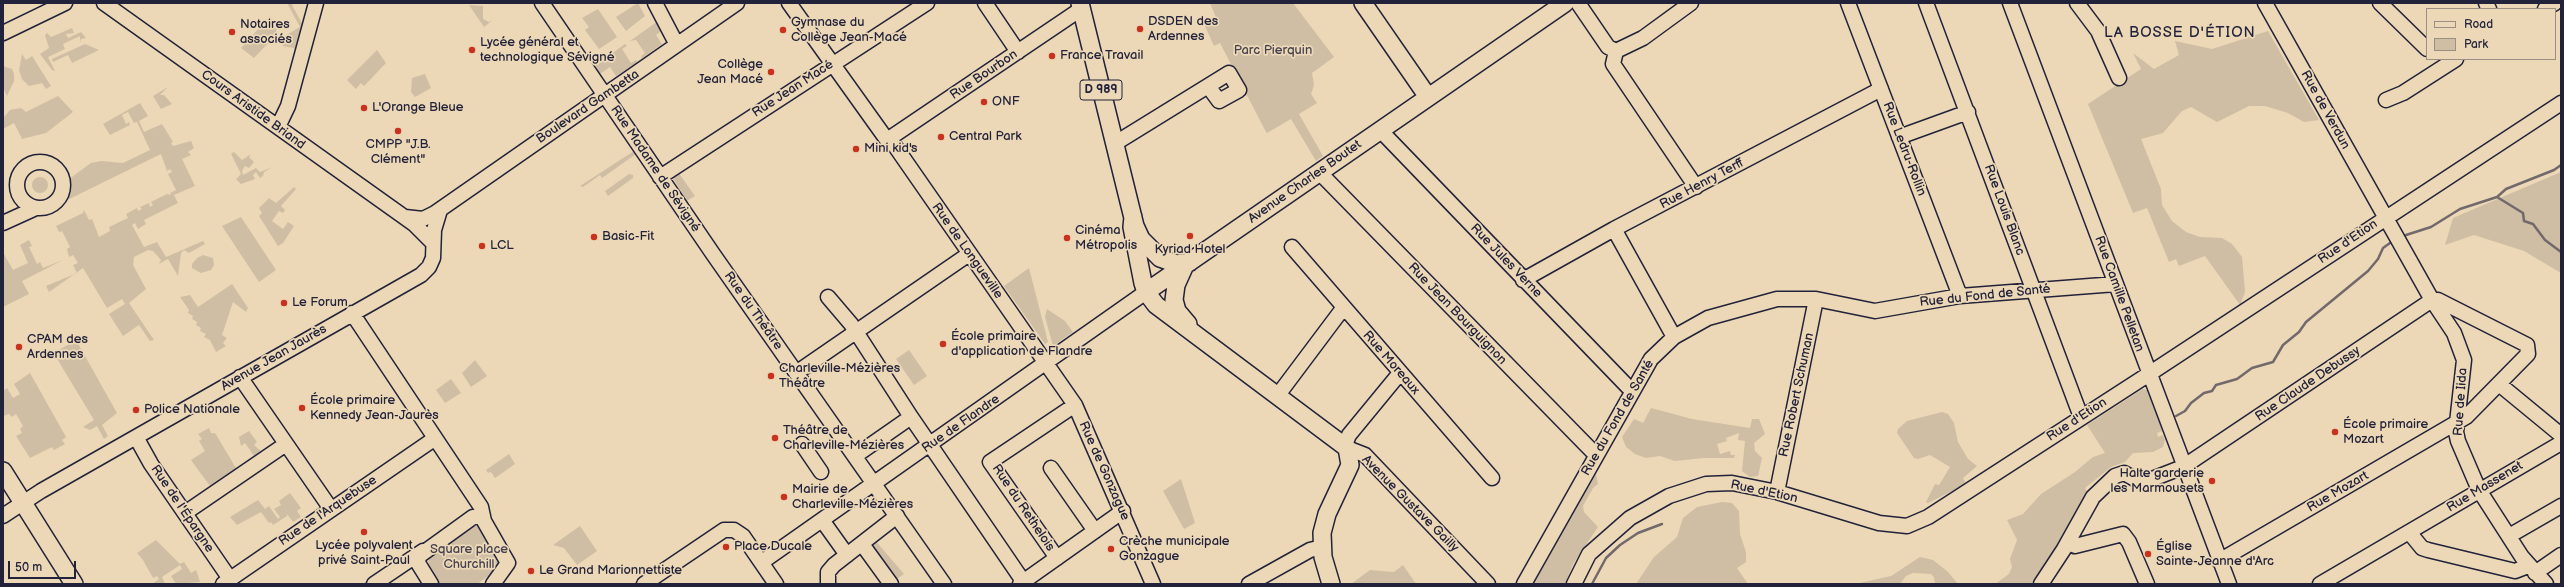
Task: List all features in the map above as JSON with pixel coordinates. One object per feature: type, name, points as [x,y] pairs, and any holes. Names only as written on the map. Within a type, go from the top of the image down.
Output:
[{"type":"main road","points":[[1363,3],[1428,97]]},
{"type":"main road","name":"Avenue Charles Boutet","points":[[1146,292],[1565,3]]},
{"type":"main road","name":"D 989","points":[[1080,5],[1133,217]]},
{"type":"main road","points":[[1133,217],[1141,239],[1160,258],[1178,264],[1188,263]]},
{"type":"main road","points":[[1133,217],[1138,262],[1146,292],[1156,305],[1174,320],[1212,345]]},
{"type":"main road","points":[[1188,263],[1176,285],[1174,300],[1177,311],[1185,322],[1212,345]]},
{"type":"main road","name":"Avenue Gustave Gailly","points":[[1212,345],[1346,447]]},
{"type":"main road","points":[[1331,584],[1322,547],[1322,533],[1328,514],[1350,465],[1346,447]]},
{"type":"main road","points":[[3,471],[74,584]]},
{"type":"street","points":[[3,33],[65,3]]},
{"type":"street","name":"Cours Aristide Briand","points":[[104,3],[402,216],[425,233],[433,243]]},
{"type":"street","points":[[278,127],[286,113],[316,3]]},
{"type":"street","name":"Rue Madame de Sévigné","points":[[542,3],[714,256]]},
{"type":"street","points":[[655,3],[677,45]]},
{"type":"street","name":"Boulevard Gambetta","points":[[422,218],[440,210],[737,3]]},
{"type":"street","name":"Rue de Longueville","points":[[789,3],[834,63],[887,140],[895,146],[968,254],[1046,363]]},
{"type":"street","name":"Rue Jean Macé","points":[[660,177],[926,3]]},
{"type":"street","points":[[985,3],[1018,52]]},
{"type":"street","points":[[1578,3],[1608,48],[1616,50],[1643,38],[1691,3]]},
{"type":"street","name":"Rue Ledru-Rollin","points":[[1848,3],[1960,296]]},
{"type":"street","name":"Rue Louis Blanc","points":[[1926,3],[2081,417]]},
{"type":"street","name":"Rue Camille Pelletan","points":[[2010,3],[2219,561],[2229,584]]},
{"type":"street","points":[[2077,3],[2098,31],[2119,78]]},
{"type":"street","name":"Rue de Verdun","points":[[2265,3],[2385,217]]},
{"type":"street","points":[[2380,3],[2426,48]]},
{"type":"street","points":[[2547,8],[2556,3]]},
{"type":"street","name":"Rue Bourbon","points":[[887,140],[1018,52],[1080,5]]},
{"type":"street","points":[[1616,50],[1613,64],[1696,187]]},
{"type":"street","points":[[2386,100],[2403,93],[2446,61]]},
{"type":"street","points":[[1114,144],[1208,86]]},
{"type":"street","name":"Rue Henry Terff","points":[[1523,280],[1614,229],[1881,89]]},
{"type":"street","name":"Rue d'Etion","points":[[1574,584],[1589,554],[1603,540],[1630,518],[1668,496],[1706,484],[1732,483],[1777,492],[1879,524],[1907,526],[1928,517],[2149,374],[2385,217],[2561,103]]},
{"type":"street","points":[[1899,137],[1968,112]]},
{"type":"street","name":"Rue Jules Verne","points":[[1380,130],[1523,280],[1628,387],[1634,390]]},
{"type":"street","points":[[3,222],[36,208],[48,206],[54,203],[62,192],[62,180],[54,167],[40,163],[32,164],[21,173],[17,187],[23,201],[36,208]]},
{"type":"street","name":"Rue Jean Bourguignon","points":[[1319,172],[1596,455]]},
{"type":"street","points":[[19,215],[23,201]]},
{"type":"street","points":[[433,243],[434,225],[440,210]]},
{"type":"street","name":"Cours Aristide Briand","points":[[402,216],[422,218]]},
{"type":"street","name":"Rue de Iida","points":[[2385,217],[2432,300],[2454,333],[2462,350],[2464,372],[2458,422],[2458,441],[2479,490],[2531,569],[2546,584]]},
{"type":"street","points":[[1614,229],[1674,338]]},
{"type":"street","name":"Avenue Jean Jaurès","points":[[21,499],[136,437],[421,275],[432,262],[433,243]]},
{"type":"street","name":"Rue Moreaux","points":[[1292,247],[1492,478]]},
{"type":"street","points":[[796,373],[968,254]]},
{"type":"street","name":"Rue du Théâtre","points":[[714,256],[944,584]]},
{"type":"street","name":"Rue du Fond de Santé","points":[[1524,584],[1651,359],[1674,338],[1708,318],[1725,311],[1777,299],[1816,299],[1875,311],[1960,296],[2033,289],[2116,284]]},
{"type":"street","name":"Avenue Charles Boutet","points":[[1046,363],[1146,292]]},
{"type":"street","points":[[828,297],[854,332],[1022,583],[1123,511]]},
{"type":"street","name":"Rue Robert Schuman","points":[[1777,492],[1816,299]]},
{"type":"street","name":"Rue Mozart","points":[[2219,561],[2458,422],[2499,384],[2528,354],[2526,345],[2438,300],[2432,300]]},
{"type":"street","name":"Rue Claude Debussy","points":[[2041,584],[2070,539],[2093,497],[2115,476],[2124,474],[2142,483],[2184,467],[2432,300]]},
{"type":"street","points":[[1278,395],[1344,308]]},
{"type":"street","points":[[352,313],[481,508],[483,516],[507,559],[506,567],[492,583]]},
{"type":"street","name":"Rue de Gonzague","points":[[1046,363],[1075,405],[1123,511],[1153,584]]},
{"type":"street","name":"Rue de Flandre","points":[[762,562],[1046,363]]},
{"type":"street","points":[[1346,447],[1349,435],[1400,373]]},
{"type":"street","points":[[240,377],[332,509]]},
{"type":"street","points":[[2499,384],[2561,435]]},
{"type":"street","name":"Rue du Rethelois","points":[[1057,558],[990,462],[1075,405]]},
{"type":"street","points":[[855,456],[911,418]]},
{"type":"street","name":"Rue de l'Épargne","points":[[136,437],[151,464],[185,513],[226,581]]},
{"type":"street","name":"Rue de l'Arquebuse","points":[[226,581],[434,439]]},
{"type":"street","name":"Rue Massenet","points":[[2320,584],[2561,443]]},
{"type":"street","points":[[185,513],[286,444]]},
{"type":"street","points":[[802,444],[821,472]]},
{"type":"street","name":"Avenue Gustave Gailly","points":[[1346,447],[1365,456],[1488,584]]},
{"type":"street","points":[[1051,468],[1095,531]]},
{"type":"street","points":[[3,506],[21,499]]},
{"type":"street","points":[[3,516],[21,499]]},
{"type":"street","points":[[2509,536],[2561,506]]},
{"type":"street","points":[[374,584],[473,518],[483,516]]},
{"type":"street","points":[[828,584],[828,572],[847,555],[897,516]]},
{"type":"street","points":[[822,520],[847,555]]},
{"type":"street","points":[[644,584],[724,530],[734,530],[743,536],[776,584]]},
{"type":"street","points":[[2409,532],[2422,548],[2515,571],[2531,569],[2561,555]]},
{"type":"street","points":[[2070,539],[2076,546],[2123,534],[2130,542],[2147,584]]},
{"type":"street","points":[[862,544],[891,584]]},
{"type":"street","points":[[1249,584],[1270,579],[1310,550],[1322,547]]},
{"type":"street","points":[[422,551],[417,560],[431,584]]},
{"type":"green space","points":[[287,3],[295,3],[292,5],[304,27],[297,52],[294,48],[282,46],[286,43],[283,37],[300,27]]},
{"type":"green space","points":[[638,3],[645,16],[626,31],[616,17]]},
{"type":"green space","name":"Parc Pierquin","points":[[1210,3],[1293,3],[1334,57],[1312,73],[1314,85],[1311,94],[1317,103],[1299,114],[1323,156],[1316,161],[1291,119],[1267,133],[1266,132],[1220,43],[1214,46],[1205,26],[1217,20]]},
{"type":"green space","points":[[469,5],[483,6],[483,19],[489,22],[493,20],[484,27]]},
{"type":"green space","points":[[598,9],[617,37],[599,49],[585,30],[589,27],[582,18]]},
{"type":"green space","points":[[271,15],[269,20],[271,23],[274,21],[278,28],[276,30],[277,34],[254,58],[241,48]]},
{"type":"green space","points":[[658,21],[663,30],[656,35],[662,44],[642,58],[641,56],[645,53],[636,40],[630,41]]},
{"type":"green space","points":[[72,28],[74,33],[66,34],[68,38],[81,32],[86,38],[81,39],[80,43],[80,36],[63,44],[65,49],[48,57],[55,71],[52,70],[40,54],[49,48],[45,35],[47,33],[51,37]]},
{"type":"green space","points":[[2268,31],[2319,120],[2304,122],[2288,113],[2265,106],[2249,106],[2217,122],[2191,107],[2182,111],[2163,133],[2141,139],[2161,189],[2162,205],[2172,221],[2186,232],[2200,237],[2222,238],[2232,244],[2242,257],[2245,292],[2240,305],[2205,256],[2179,266],[2176,259],[2169,262],[2147,208],[2133,213],[2088,104],[2141,69],[2133,53],[2154,69],[2179,55],[2175,41],[2212,49]]},
{"type":"green space","points":[[85,44],[99,50],[72,63],[68,55],[53,62],[52,59]]},
{"type":"green space","points":[[625,44],[627,46],[622,49],[631,63],[636,60],[637,62],[616,76],[610,67],[600,74],[595,66]]},
{"type":"green space","points":[[377,50],[386,63],[364,86],[361,83],[356,89],[347,80]]},
{"type":"green space","points":[[22,54],[26,60],[32,56],[51,86],[46,89],[42,83],[29,86],[22,79],[19,70]]},
{"type":"green space","points":[[3,66],[12,69],[14,74],[14,81],[7,96],[3,87]]},
{"type":"green space","points":[[425,74],[431,88],[415,97],[411,92],[412,78]]},
{"type":"green space","points":[[168,87],[160,95],[164,95],[172,104],[161,109],[153,96]]},
{"type":"green space","points":[[58,96],[73,112],[46,133],[22,139],[14,123],[3,129],[3,118],[10,110],[21,108],[26,112]]},
{"type":"green space","points":[[140,103],[148,116],[139,121],[144,132],[162,124],[173,142],[171,143],[173,146],[191,141],[194,148],[188,152],[191,155],[182,159],[195,186],[174,195],[178,203],[144,220],[146,224],[138,229],[135,223],[132,225],[144,247],[157,242],[166,257],[203,241],[205,244],[189,253],[184,250],[181,253],[178,276],[168,259],[159,264],[161,260],[153,251],[148,250],[134,257],[133,265],[146,289],[129,303],[154,340],[150,341],[139,325],[123,336],[109,314],[125,304],[122,299],[107,308],[83,268],[77,272],[73,265],[78,263],[73,255],[69,257],[67,249],[70,247],[62,231],[59,232],[56,226],[83,213],[84,210],[89,220],[92,219],[99,237],[110,231],[109,227],[128,218],[126,214],[137,208],[138,211],[142,209],[140,207],[149,203],[150,207],[153,205],[151,202],[167,194],[171,195],[170,193],[176,190],[168,174],[172,172],[170,169],[167,171],[161,154],[53,207],[63,196],[65,182],[91,163],[101,161],[123,163],[150,150],[137,122],[134,123],[128,112],[122,115],[126,124],[129,122],[130,125],[110,135],[103,124]]},
{"type":"green space","points":[[634,151],[636,154],[602,178],[600,175],[583,187],[580,186]]},
{"type":"green space","points":[[234,152],[242,160],[251,154],[249,157],[254,162],[249,168],[245,166],[242,171],[243,175],[256,168],[260,172],[273,167],[264,172],[263,176],[260,178],[256,172],[253,175],[255,179],[241,184],[236,179],[241,174],[231,154]]},
{"type":"green space","points":[[678,172],[695,196],[687,201],[673,178]]},
{"type":"green space","points":[[2561,172],[2561,273],[2524,251],[2474,235],[2445,245],[2453,218]]},
{"type":"green space","points":[[629,174],[633,175],[633,178],[608,196],[605,191]]},
{"type":"green space","points":[[40,177],[46,179],[48,185],[46,191],[40,193],[34,191],[32,185],[34,179]]},
{"type":"green space","points":[[294,187],[296,189],[281,206],[285,210],[283,213],[279,211],[272,221],[283,229],[288,222],[294,226],[283,243],[278,246],[259,216],[262,213],[259,208],[269,198],[276,203]]},
{"type":"green space","points":[[241,217],[276,270],[259,282],[222,226]]},
{"type":"green space","points":[[29,240],[32,246],[29,247],[37,264],[40,262],[43,268],[63,260],[22,281],[29,294],[3,307],[3,252],[13,270],[28,263],[20,245]]},
{"type":"green space","points":[[203,255],[213,258],[214,265],[211,270],[201,273],[192,268],[192,264],[197,258]]},
{"type":"green space","points":[[1029,268],[1048,342],[1045,344],[1004,286]]},
{"type":"green space","points":[[74,274],[49,292],[46,286]]},
{"type":"green space","points":[[232,284],[248,308],[246,312],[233,302],[222,335],[227,338],[223,343],[226,346],[216,352],[210,340],[204,337],[206,334],[200,331],[201,328],[196,325],[197,322],[192,319],[193,316],[188,313],[189,310],[180,297],[190,295],[198,307]]},
{"type":"green space","points":[[1047,309],[1065,321],[1073,332],[1053,346],[1045,317]]},
{"type":"green space","points":[[76,340],[117,413],[102,425],[108,436],[104,439],[97,426],[90,430],[83,427],[94,420],[56,357],[57,351]]},
{"type":"green space","points":[[909,350],[927,376],[914,385],[896,359]]},
{"type":"green space","points":[[475,360],[487,376],[471,387],[462,373]]},
{"type":"green space","points":[[30,373],[66,437],[62,440],[65,444],[54,450],[52,447],[30,458],[16,436],[22,433],[20,429],[23,426],[16,414],[12,417],[9,414],[3,416],[3,391],[7,388],[13,398],[20,394],[14,384]]},
{"type":"green space","points":[[451,379],[461,393],[445,403],[436,390]]},
{"type":"green space","points":[[2143,389],[2147,390],[2159,420],[2162,431],[2157,433],[2158,437],[2163,435],[2165,440],[2163,447],[2153,452],[2133,453],[2125,462],[2111,467],[2085,488],[2089,494],[2055,551],[2045,562],[2034,584],[1995,584],[2009,574],[2012,567],[2010,559],[2017,540],[2007,520],[2023,514],[2041,494],[2075,472],[2093,457],[2105,453],[2087,425]]},
{"type":"green space","points":[[1651,408],[1692,419],[1750,428],[1752,419],[1759,419],[1765,434],[1754,443],[1755,451],[1762,458],[1758,476],[1750,477],[1742,471],[1745,441],[1738,440],[1739,433],[1726,438],[1727,441],[1717,444],[1720,454],[1730,451],[1731,455],[1735,455],[1734,458],[1704,458],[1675,461],[1660,456],[1646,458],[1635,454],[1626,447],[1622,437],[1634,419],[1643,423]]},
{"type":"green space","points":[[1942,412],[1948,414],[1954,423],[1958,442],[1968,459],[1977,466],[1963,478],[1966,484],[1928,503],[1926,502],[1935,484],[1939,485],[1950,467],[1930,455],[1918,459],[1914,458],[1897,433],[1898,429],[1907,421]]},
{"type":"green space","points":[[209,428],[211,433],[215,433],[236,468],[210,486],[191,460],[205,451],[199,441],[202,439],[198,434]]},
{"type":"green space","points":[[249,431],[257,442],[254,445],[261,451],[254,456],[245,443],[241,446],[239,437]]},
{"type":"green space","points":[[509,454],[515,464],[495,478],[491,472],[488,473],[486,470]]},
{"type":"green space","points":[[1596,474],[1598,484],[1593,488],[1583,506],[1584,512],[1598,527],[1573,564],[1565,584],[1530,584]]},
{"type":"green space","points":[[1181,479],[1195,523],[1184,529],[1163,491]]},
{"type":"green space","points":[[290,493],[301,508],[297,511],[301,517],[293,522],[287,514],[287,516],[273,525],[271,522],[269,523],[261,512],[237,525],[230,517],[258,500],[265,509],[269,506],[278,519],[280,517],[274,509],[281,505],[279,501]]},
{"type":"green space","points":[[1722,502],[1732,503],[1739,511],[1740,534],[1746,552],[1746,562],[1737,568],[1748,584],[1636,584],[1654,557],[1677,537],[1683,518],[1697,507]]},
{"type":"green space","name":"Square place Churchill","points":[[476,523],[480,524],[502,558],[497,570],[477,584],[440,584],[429,569],[428,557]]},
{"type":"green space","points":[[580,526],[597,551],[577,565],[564,548],[553,545]]},
{"type":"green space","points":[[874,539],[904,574],[895,580],[872,550],[870,542]]},
{"type":"green space","points":[[156,540],[180,564],[184,562],[191,573],[196,570],[200,582],[176,584],[171,576],[182,569],[180,565],[162,577],[165,584],[152,584],[159,579],[157,576],[153,578],[143,560],[137,553]]},
{"type":"green space","points":[[1920,557],[1933,560],[1948,572],[1958,584],[1935,584],[1934,577],[1931,574],[1913,573],[1906,576],[1900,584],[1855,584],[1891,576]]},
{"type":"green space","points":[[1403,565],[1416,584],[1351,584],[1370,570],[1394,572]]},
{"type":"waterway","points":[[2406,235],[2431,227],[2460,209],[2497,197],[2506,189],[2554,170],[2561,165]]},
{"type":"waterway","points":[[2497,197],[2523,213],[2524,221],[2533,224],[2545,240],[2561,252]]},
{"type":"waterway","points":[[2176,416],[2185,411],[2191,403],[2204,393],[2212,391],[2216,385],[2237,379],[2252,368],[2273,362],[2283,345],[2299,332],[2306,322],[2368,271],[2378,259],[2383,248],[2390,243]]},
{"type":"waterway","points":[[1592,584],[1606,558],[1620,545],[1638,533],[1662,524]]},
{"type":"place","name":"DSDEN des Ardennes","points":[[1140,29]]},
{"type":"place","name":"Gymnase du Collège Jean-Macé","points":[[783,30]]},
{"type":"place","name":"Notaires associés","points":[[232,32]]},
{"type":"place","name":"Lycée général et technologique Sévigné","points":[[472,50]]},
{"type":"place","name":"France Travail","points":[[1052,56]]},
{"type":"place","name":"Collège Jean Macé","points":[[771,72]]},
{"type":"place","name":"ONF","points":[[984,102]]},
{"type":"place","name":"L'Orange Bleue","points":[[364,108]]},
{"type":"place","name":"CMPP \"J.B. Clément\"","points":[[398,131]]},
{"type":"place","name":"Central Park","points":[[941,137]]},
{"type":"place","name":"Mini kid's","points":[[856,149]]},
{"type":"place","name":"Kyriad Hotel","points":[[1190,236]]},
{"type":"place","name":"Basic-Fit","points":[[594,237]]},
{"type":"place","name":"Cinéma Métropolis","points":[[1067,238]]},
{"type":"place","name":"LCL","points":[[482,246]]},
{"type":"place","name":"Le Forum","points":[[284,303]]},
{"type":"place","name":"École primaire d'application de Flandre","points":[[943,344]]},
{"type":"place","name":"CPAM des Ardennes","points":[[19,347]]},
{"type":"place","name":"Charleville-Mézières Théâtre","points":[[771,376]]},
{"type":"place","name":"École primaire Kennedy Jean-Jaurès","points":[[302,408]]},
{"type":"place","name":"Police Nationale","points":[[136,410]]},
{"type":"place","name":"École primaire Mozart","points":[[2335,432]]},
{"type":"place","name":"Théâtre de Charleville-Mézières","points":[[775,438]]},
{"type":"place","name":"Halte garderie les Marmousets","points":[[2212,481]]},
{"type":"place","name":"Mairie de Charleville-Mézières","points":[[784,497]]},
{"type":"place","name":"Lycée polyvalent privé Saint-Paul","points":[[364,532]]},
{"type":"place","name":"Place Ducale","points":[[726,547]]},
{"type":"place","name":"Crèche municipale Gonzague","points":[[1111,549]]},
{"type":"place","name":"Église Sainte-Jeanne d'Arc","points":[[2148,554]]},
{"type":"place","name":"Le Grand Marionnettiste","points":[[531,571]]},
{"type":"district","name":"LA BOSSE D'ÉTION","points":[[2180,33]]}]
